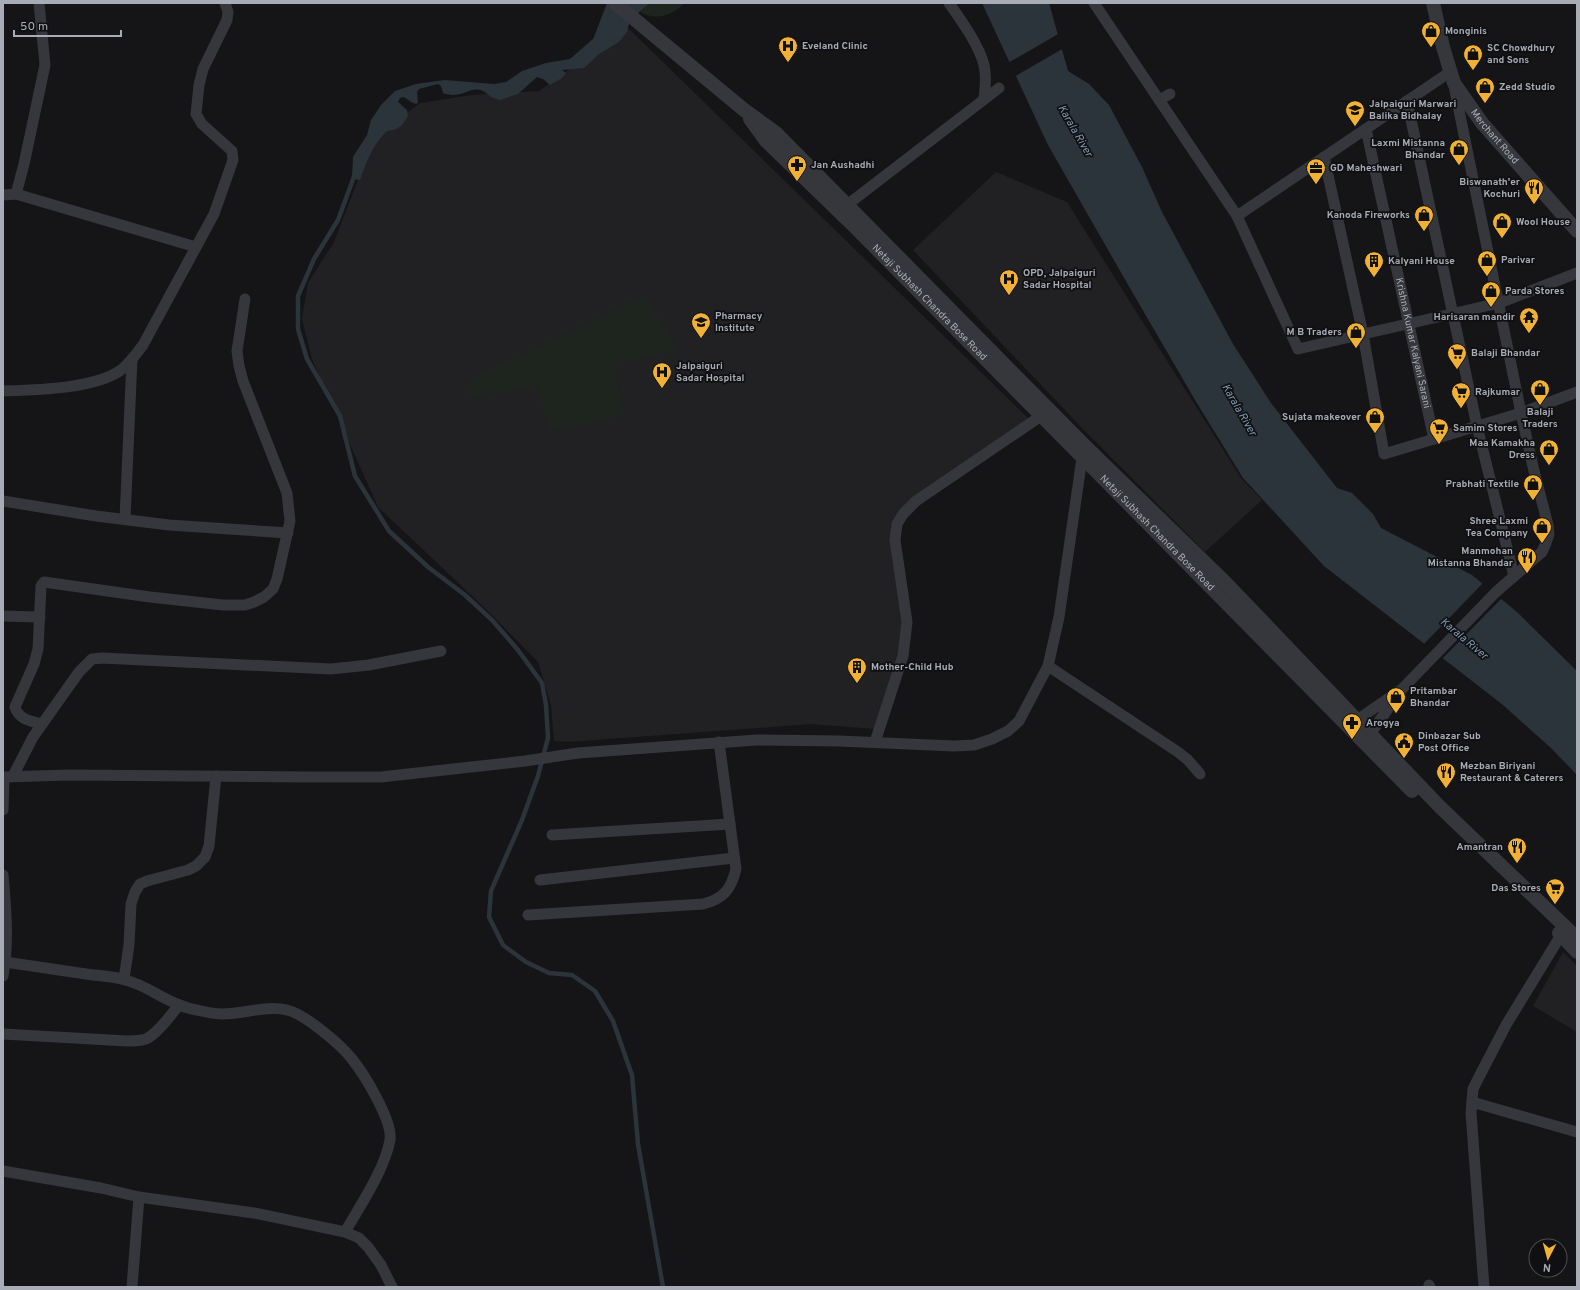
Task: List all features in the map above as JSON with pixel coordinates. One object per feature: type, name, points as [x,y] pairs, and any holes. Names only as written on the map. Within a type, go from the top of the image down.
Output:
[{"type":"street","points":[[16,194],[24,164],[45,65],[39,3]]},
{"type":"street","points":[[3,391],[54,389],[88,383],[120,371],[143,345],[214,214],[233,160],[232,151],[202,124],[196,114],[199,85],[203,69],[227,20],[228,12],[225,3]]},
{"type":"street","name":"Netaji Subhash Chandra Bose Road","points":[[615,3],[743,108],[776,133],[1084,452],[1436,809],[1564,932],[1577,952]]},
{"type":"street","points":[[949,3],[975,46],[984,65],[986,82],[984,99]]},
{"type":"street","points":[[1094,3],[1237,216],[1298,348],[1499,304],[1577,273]]},
{"type":"street","name":"Merchant Road","points":[[1433,3],[1452,78],[1482,123],[1577,231]]},
{"type":"street","points":[[1237,216],[1407,101],[1452,78],[1521,413],[1534,471],[1545,510],[1549,534],[1542,552],[1496,592],[1402,689],[1370,734]]},
{"type":"street","points":[[847,205],[999,88]]},
{"type":"street","points":[[1159,100],[1170,94]]},
{"type":"street","points":[[1407,101],[1477,426],[1514,576]]},
{"type":"street","name":"Netaji Subhash Chandra Bose Road","points":[[743,108],[766,141],[855,228],[1041,416],[1084,452],[1225,582],[1357,720],[1436,809]]},
{"type":"street","name":"Krishna Kumar Kalyani Sarani","points":[[1366,129],[1434,439]]},
{"type":"street","points":[[1324,157],[1362,334],[1384,454],[1521,413],[1577,392]]},
{"type":"street","points":[[3,195],[16,194],[196,247]]},
{"type":"street","points":[[42,724],[20,717],[15,707],[34,664],[38,649],[41,586],[44,582],[48,581],[150,597],[223,605],[245,605],[264,597],[272,589],[277,579],[290,521],[287,493],[243,381],[239,366],[237,351],[245,299]]},
{"type":"street","points":[[125,519],[132,359]]},
{"type":"street","points":[[875,742],[903,656],[907,622],[895,540],[897,524],[903,514],[916,501],[1041,416]]},
{"type":"street","points":[[7,776],[381,777],[525,761],[578,753],[719,742],[757,740],[875,742],[954,746],[974,745],[992,739],[1008,731],[1019,721],[1048,666],[1059,617],[1084,452]]},
{"type":"street","points":[[3,500],[169,525],[288,533]]},
{"type":"street","points":[[3,616],[40,617]]},
{"type":"street","points":[[3,810],[7,776],[23,756],[42,724],[79,672],[92,659],[102,658],[331,668],[369,665],[441,652]]},
{"type":"street","points":[[1048,666],[1178,752],[1188,760],[1200,774]]},
{"type":"street","points":[[1357,720],[1402,689]]},
{"type":"street","points":[[528,915],[703,904],[715,901],[724,894],[733,882],[736,869],[719,742]]},
{"type":"street","points":[[124,979],[129,945],[131,904],[135,892],[140,884],[188,870],[196,866],[205,857],[209,846],[216,776]]},
{"type":"street","points":[[552,836],[730,824]]},
{"type":"street","points":[[540,880],[734,858]]},
{"type":"street","points":[[3,875],[6,916],[5,962],[3,976]]},
{"type":"street","points":[[1484,1287],[1471,1113],[1473,1090],[1506,1025],[1564,932]]},
{"type":"street","name":"Netaji Subhash Chandra Bose Road","points":[[1564,932],[1577,938]]},
{"type":"street","points":[[5,962],[124,979],[144,986],[179,1005],[210,1013],[233,1014],[275,1009],[288,1010],[306,1019],[341,1047],[360,1070],[388,1124],[390,1138],[387,1151],[378,1173],[345,1232]]},
{"type":"street","points":[[3,1034],[127,1041],[146,1039],[153,1034],[179,1005]]},
{"type":"street","points":[[1472,1102],[1577,1132]]},
{"type":"street","points":[[5,1174],[101,1188],[139,1197],[254,1213],[345,1232],[359,1238],[368,1247],[382,1265],[392,1287]]},
{"type":"street","points":[[132,1287],[139,1197]]},
{"type":"shaded area","points":[[650,3],[685,3],[669,14],[658,17],[646,15],[640,12]]},
{"type":"shaded area","name":"Jalpaiguri Sadar Hospital","points":[[628,28],[1030,420],[896,520],[904,613],[901,649],[876,729],[811,724],[568,742],[554,741],[551,705],[538,662],[490,613],[378,507],[312,359],[302,319],[308,283],[334,242],[374,138],[420,103],[472,95],[539,91]]},
{"type":"shaded area","points":[[996,172],[1067,202],[1241,478],[1262,500],[1205,552],[1079,425],[913,250]]},
{"type":"shaded area","points":[[644,295],[679,350],[614,364],[624,415],[549,432],[537,385],[470,399],[471,379]]},
{"type":"shaded area","points":[[1563,952],[1577,966],[1577,1032],[1533,1006]]},
{"type":"water","points":[[607,3],[650,3],[630,20],[627,32],[619,42],[599,54],[584,68],[562,70],[566,73],[562,78],[550,85],[543,79],[537,77],[518,94],[500,100],[491,97],[484,91],[478,90],[450,95],[443,93],[441,86],[438,84],[419,89],[417,92],[418,103],[416,104],[404,97],[400,98],[398,102],[407,110],[408,115],[406,120],[398,128],[387,131],[380,138],[370,155],[360,180],[352,179],[353,157],[367,135],[371,120],[381,105],[395,91],[416,84],[445,80],[494,84],[506,82],[522,71],[546,63],[576,58],[587,49],[594,37]]},
{"type":"water","name":"Karala River","points":[[982,3],[1049,3],[1068,71],[1089,84],[1109,105],[1142,167],[1162,212],[1233,344],[1271,403],[1337,488],[1352,493],[1373,514],[1381,528],[1472,575],[1517,612],[1577,671],[1577,775],[1552,749],[1503,705],[1324,566],[1243,478],[1195,400],[1048,145]]},
{"type":"pier","points":[[1060,33],[1064,48],[1014,77],[1008,63]]},
{"type":"pier","points":[[1484,582],[1502,598],[1441,660],[1423,645]]},
{"type":"waterway","points":[[570,62],[593,42]]},
{"type":"waterway","points":[[355,174],[338,220],[314,259],[298,296],[298,329],[307,359],[340,416],[355,476],[389,531],[428,567],[465,595],[492,620],[518,650],[542,683],[546,705],[548,738],[538,776],[522,820],[491,891],[489,917],[503,945],[526,962],[549,973],[572,975],[595,991],[613,1021],[632,1075],[638,1144],[663,1287]]},
{"type":"place","name":"Monginis","points":[[1431,48]]},
{"type":"place","name":"Eveland Clinic","points":[[788,63]]},
{"type":"place","name":"SC Chowdhury and Sons","points":[[1473,71]]},
{"type":"place","name":"Zedd Studio","points":[[1485,104]]},
{"type":"place","name":"Jalpaiguri Marwari Balika Bidhalay","points":[[1355,127]]},
{"type":"place","name":"Laxmi Mistanna Bhandar","points":[[1459,166]]},
{"type":"place","name":"Jan Aushadhi","points":[[797,182]]},
{"type":"place","name":"GD Maheshwari","points":[[1316,185]]},
{"type":"place","name":"Biswanath'er Kochuri","points":[[1534,205]]},
{"type":"place","name":"Kanoda Fireworks","points":[[1424,232]]},
{"type":"place","name":"Wool House","points":[[1502,239]]},
{"type":"place","name":"Parivar","points":[[1487,277]]},
{"type":"place","name":"Kalyani House","points":[[1374,278]]},
{"type":"place","name":"OPD, Jalpaiguri Sadar Hospital","points":[[1009,296]]},
{"type":"place","name":"Parda Stores","points":[[1491,308]]},
{"type":"place","name":"Harisaran mandir","points":[[1529,334]]},
{"type":"place","name":"Pharmacy Institute","points":[[701,339]]},
{"type":"place","name":"M B Traders","points":[[1356,349]]},
{"type":"place","name":"Balaji Bhandar","points":[[1457,370]]},
{"type":"place","name":"Jalpaiguri Sadar Hospital","points":[[662,389]]},
{"type":"place","name":"Balaji Traders","points":[[1540,406]]},
{"type":"place","name":"Rajkumar","points":[[1461,409]]},
{"type":"place","name":"Sujata makeover","points":[[1375,434]]},
{"type":"place","name":"Samim Stores","points":[[1439,445]]},
{"type":"place","name":"Maa Kamakha Dress","points":[[1549,466]]},
{"type":"place","name":"Prabhati Textile","points":[[1533,501]]},
{"type":"place","name":"Shree Laxmi Tea Company","points":[[1542,544]]},
{"type":"place","name":"Manmohan Mistanna Bhandar","points":[[1527,574]]},
{"type":"place","name":"Mother-Child Hub","points":[[857,684]]},
{"type":"place","name":"Pritambar Bhandar","points":[[1396,714]]},
{"type":"place","name":"Arogya","points":[[1352,740]]},
{"type":"place","name":"Dinbazar Sub Post Office","points":[[1404,759]]},
{"type":"place","name":"Mezban Biriyani Restaurant & Caterers","points":[[1446,789]]},
{"type":"place","name":"Amantran","points":[[1517,864]]},
{"type":"place","name":"Das Stores","points":[[1555,905]]}]
